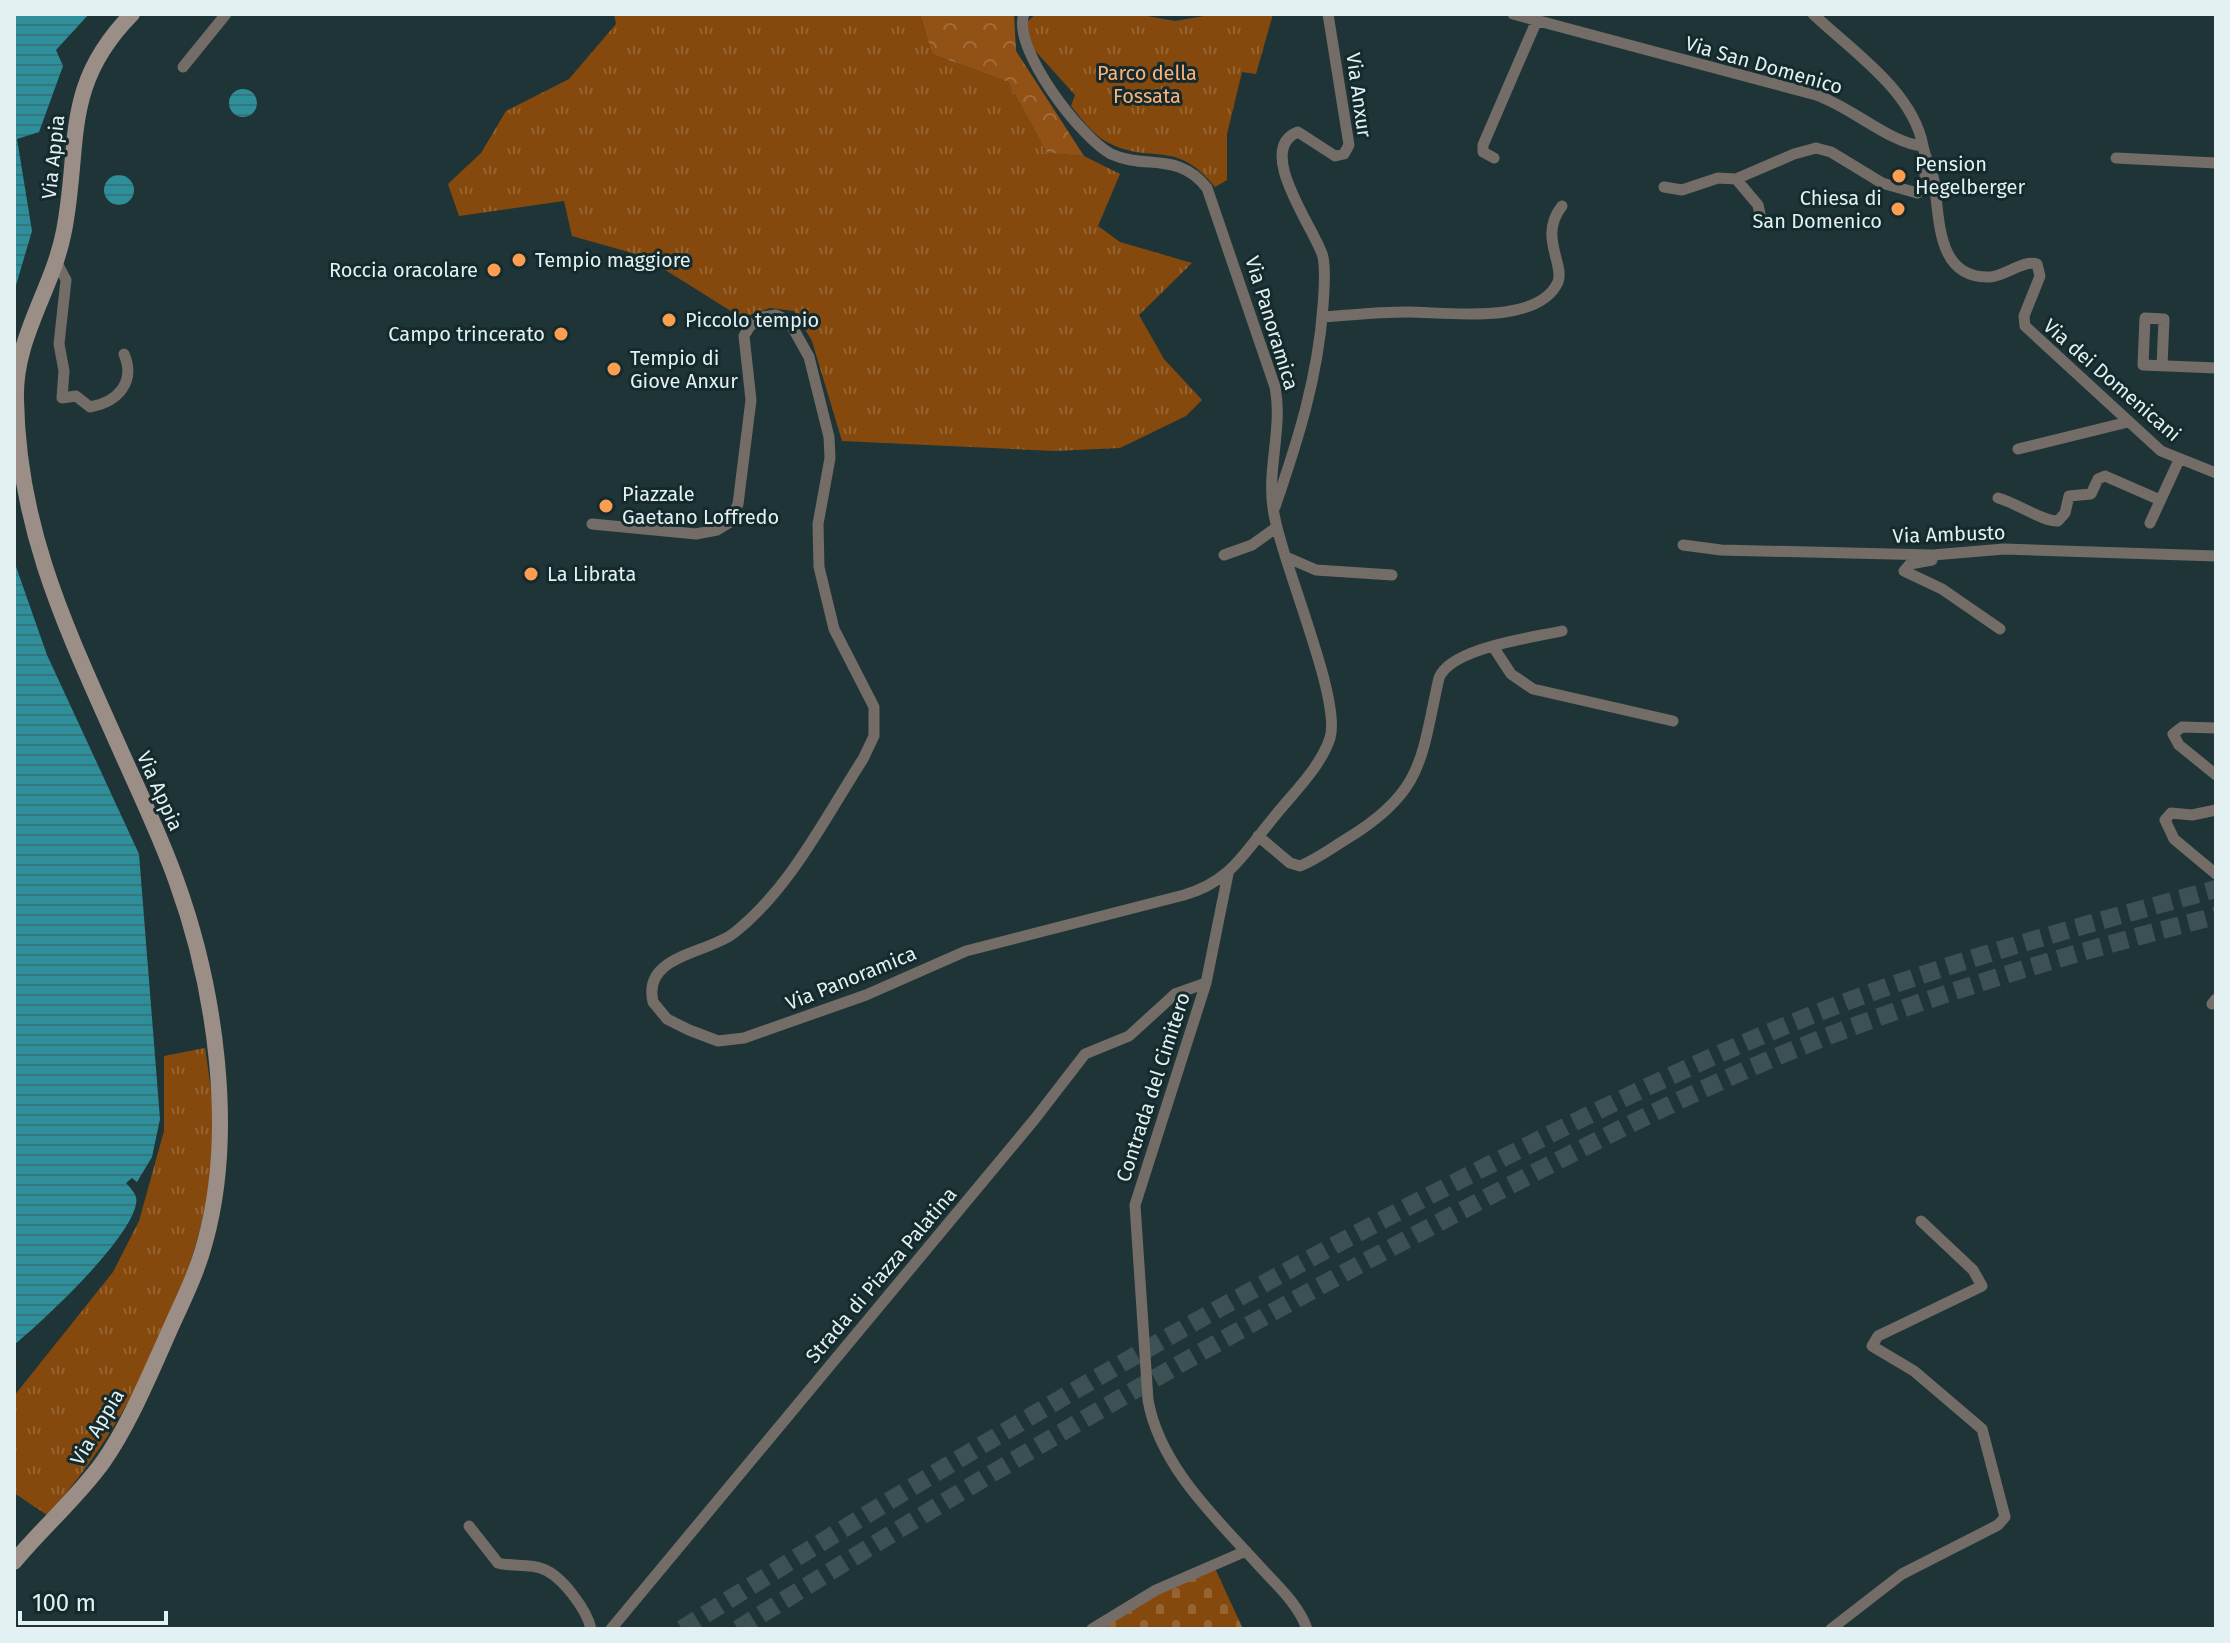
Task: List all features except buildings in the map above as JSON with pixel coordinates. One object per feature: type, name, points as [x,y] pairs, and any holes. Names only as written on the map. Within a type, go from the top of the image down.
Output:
[{"type":"main road","name":"Via Appia","points":[[14,1562],[103,1462],[150,1373],[204,1248],[217,1183],[220,1136],[207,1006],[184,901],[51,593],[31,525],[17,418],[16,384],[25,339],[56,261],[66,223],[76,115],[81,96],[98,53],[132,14]]},
{"type":"street","points":[[183,67],[226,14]]},
{"type":"street","name":"Via Panoramica","points":[[592,524],[696,534],[712,532],[730,522],[738,504],[751,400],[744,336],[754,322],[767,315],[780,315],[792,323],[809,357],[829,437],[830,458],[818,524],[823,588],[838,638],[873,703],[874,736],[863,759],[789,873],[763,906],[723,941],[671,961],[658,971],[652,985],[653,1002],[677,1025],[718,1041],[755,1035],[866,995],[951,956],[1184,895],[1207,887],[1228,874],[1322,754],[1332,729],[1327,694],[1273,513],[1272,484],[1278,411],[1275,387],[1211,195],[1201,181],[1177,165],[1126,159],[1097,144],[1031,62],[1021,37],[1024,14]]},
{"type":"street","name":"Via Anxur","points":[[1273,513],[1312,392],[1322,317],[1322,253],[1295,203],[1283,150],[1287,139],[1298,132],[1335,156],[1344,154],[1349,148],[1328,14]]},
{"type":"street","name":"Via San Domenico","points":[[1513,14],[1816,95],[1847,107],[1900,141],[1924,150]]},
{"type":"street","name":"Via San Domenico","points":[[1813,14],[1903,101],[1914,118],[1924,150]]},
{"type":"street","points":[[1494,158],[1483,152],[1483,145],[1537,20]]},
{"type":"street","points":[[1664,187],[1682,190],[1718,178],[1736,179],[1799,152],[1821,148],[1882,183],[1920,192],[1925,188],[1924,150]]},
{"type":"street","name":"Via dei Domenicani","points":[[1924,150],[1931,170],[1943,244],[1953,264],[1967,273],[1983,277],[2006,274],[2029,262],[2037,264],[2040,276],[2024,316],[2025,326],[2161,451],[2216,473]]},
{"type":"street","points":[[2116,158],[2216,163]]},
{"type":"street","points":[[1736,179],[1756,203],[1762,223]]},
{"type":"street","points":[[1322,317],[1411,312],[1482,314],[1534,303],[1551,291],[1559,279],[1552,228],[1562,206]]},
{"type":"street","points":[[56,261],[66,284],[59,344],[64,376],[62,398],[80,397],[90,407],[117,396],[128,376],[124,354]]},
{"type":"street","points":[[2162,366],[2216,368]]},
{"type":"street","points":[[2018,449],[2128,422]]},
{"type":"street","points":[[2150,523],[2179,460]]},
{"type":"street","points":[[1998,498],[2026,507],[2045,520],[2058,521],[2065,513],[2069,496],[2091,494],[2098,479],[2105,476],[2160,500]]},
{"type":"street","points":[[1224,555],[1252,545],[1277,527]]},
{"type":"street","name":"Via Ambusto","points":[[1683,545],[1714,550],[1948,555],[2004,549],[2216,556]]},
{"type":"street","points":[[1948,555],[1910,564],[1904,571],[1942,589],[2000,629]]},
{"type":"street","points":[[1286,557],[1316,570],[1392,575]]},
{"type":"street","points":[[1258,836],[1290,863],[1300,866],[1385,814],[1405,790],[1421,760],[1442,670],[1455,659],[1562,631]]},
{"type":"street","points":[[1494,648],[1511,674],[1533,689],[1673,721]]},
{"type":"street","points":[[2216,728],[2182,727],[2173,734],[2179,745],[2216,775]]},
{"type":"street","points":[[2216,810],[2192,815],[2171,813],[2165,820],[2174,839],[2216,874]]},
{"type":"street","name":"Contrada del Cimitero","points":[[1228,874],[1206,983],[1138,1189],[1134,1238],[1148,1400],[1155,1431],[1170,1458],[1294,1605],[1307,1629]]},
{"type":"street","name":"Strada di Piazza Palatina","points":[[611,1629],[1034,1120],[1082,1057],[1094,1048],[1129,1036],[1175,994],[1206,983]]},
{"type":"street","points":[[1831,1629],[1902,1574],[1998,1525],[2005,1517],[1982,1429],[1914,1371],[1872,1346],[1878,1336],[1982,1286],[1973,1270],[1921,1221]]},
{"type":"street","points":[[469,1526],[498,1563],[549,1572],[580,1606],[591,1629]]},
{"type":"street","points":[[1092,1629],[1156,1590],[1246,1551]]},
{"type":"green space","points":[[614,14],[920,14],[932,54],[1008,82],[1047,153],[1084,156],[1120,174],[1098,226],[1120,242],[1192,263],[1139,315],[1164,359],[1202,400],[1186,416],[1120,448],[1055,451],[842,441],[812,341],[794,311],[770,308],[742,318],[643,256],[572,236],[564,201],[459,216],[448,184],[481,153],[506,111],[569,79],[616,24]]},
{"type":"green space","points":[[920,14],[1014,14],[1016,51],[1084,156],[1047,153],[1008,82],[932,54]]},
{"type":"green space","name":"Parco della Fossata","points":[[1036,14],[1136,14],[1175,21],[1216,14],[1273,14],[1256,74],[1242,72],[1227,134],[1227,180],[1215,187],[1187,162],[1175,157],[1123,149],[1097,135],[1071,106],[1075,95],[1030,45],[1027,22]]},
{"type":"green space","points":[[205,1048],[214,1144],[206,1203],[194,1251],[177,1300],[132,1395],[77,1480],[47,1515],[14,1493],[14,1396],[113,1272],[139,1221],[164,1131],[164,1056]]},
{"type":"green space","points":[[1212,1562],[1243,1629],[1086,1629],[1135,1597]]},
{"type":"water","points":[[14,14],[89,14],[56,50],[63,66],[39,132],[17,139],[32,231],[14,292]]},
{"type":"water","points":[[243,89],[253,93],[257,103],[253,113],[243,117],[233,113],[229,103],[233,93]]},
{"type":"water","points":[[119,175],[125,176],[133,184],[133,196],[125,204],[119,205],[113,204],[105,196],[104,190],[105,184],[113,176]]},
{"type":"water","points":[[14,561],[47,655],[139,854],[160,1119],[152,1157],[137,1182],[132,1178],[126,1183],[136,1201],[130,1220],[84,1279],[14,1345]]},
{"type":"tunnel","points":[[682,1629],[870,1512],[1156,1344],[1350,1237],[1633,1094],[1774,1030],[1870,993],[2018,945],[2216,889]]},
{"type":"tunnel","points":[[738,1629],[914,1520],[1182,1363],[1363,1263],[1647,1116],[1794,1050],[1890,1013],[2028,968],[2216,916]]},
{"type":"place","name":"Pension Hegelberger","points":[[1899,176]]},
{"type":"place","name":"Chiesa di San Domenico","points":[[1898,209]]},
{"type":"place","name":"Tempio maggiore","points":[[519,260]]},
{"type":"place","name":"Roccia oracolare","points":[[494,270]]},
{"type":"place","name":"Piccolo tempio","points":[[669,320]]},
{"type":"place","name":"Campo trincerato","points":[[561,334]]},
{"type":"place","name":"Tempio di Giove Anxur","points":[[614,369]]},
{"type":"place","name":"Piazzale Gaetano Loffredo","points":[[606,506]]},
{"type":"place","name":"La Librata","points":[[531,574]]}]
